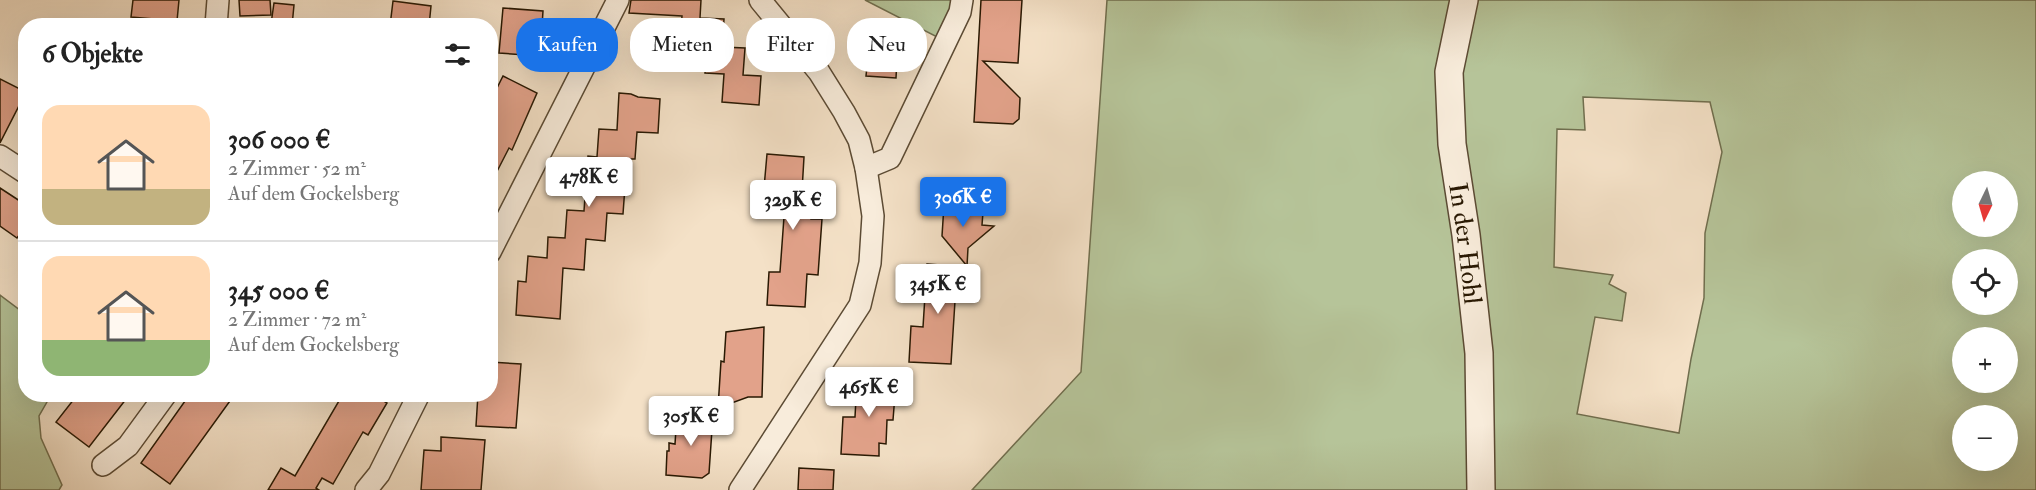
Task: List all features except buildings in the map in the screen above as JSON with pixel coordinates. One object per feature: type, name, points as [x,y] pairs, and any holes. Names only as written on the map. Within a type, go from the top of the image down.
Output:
[{"type":"street","points":[[217,18],[218,0]]},
{"type":"street","points":[[498,236],[618,0]]},
{"type":"street","points":[[740,490],[860,304],[870,263],[873,216],[866,168],[859,140],[844,111],[819,72],[760,0]]},
{"type":"street","points":[[866,168],[890,158],[960,12],[962,0]]},
{"type":"street","name":"In der Hohl","points":[[1464,0],[1449,72],[1452,144],[1466,236],[1479,353],[1481,490]]},
{"type":"street","points":[[0,156],[18,168]]},
{"type":"street","points":[[103,465],[128,446],[160,402]]},
{"type":"street","points":[[366,490],[379,474],[415,402]]},
{"type":"green space","points":[[865,0],[956,0],[941,39],[927,32],[927,18],[900,18]]},
{"type":"green space","points":[[1107,0],[2036,0],[2036,490],[972,490],[1081,372]],"holes":[[[1583,97],[1710,102],[1722,152],[1705,233],[1704,298],[1679,433],[1577,414],[1595,317],[1622,321],[1626,293],[1609,284],[1613,275],[1554,267],[1557,129],[1585,130]]]},
{"type":"green space","points":[[0,295],[18,309],[18,402],[47,402],[39,416],[41,438],[62,485],[59,490],[0,490]]}]
